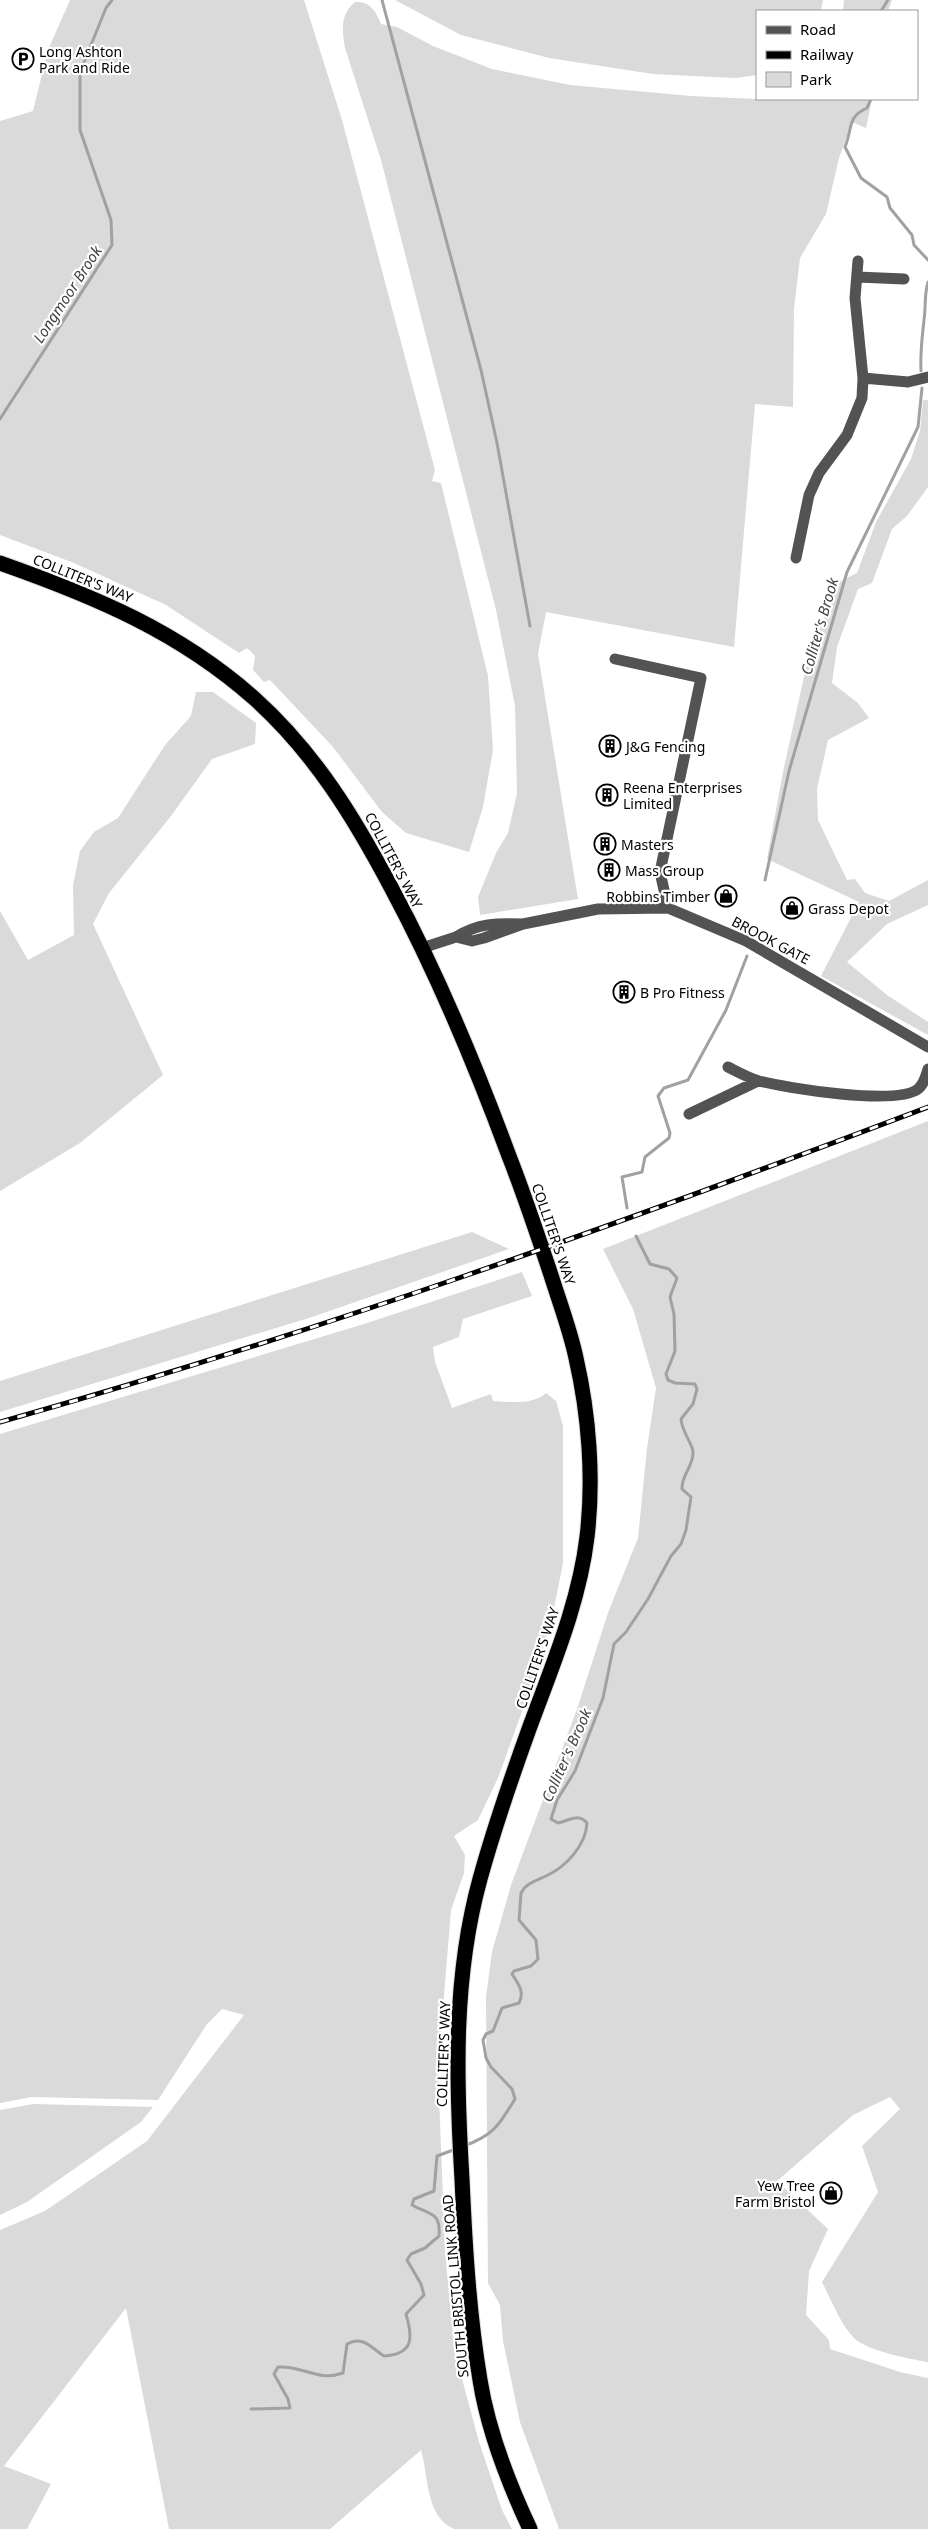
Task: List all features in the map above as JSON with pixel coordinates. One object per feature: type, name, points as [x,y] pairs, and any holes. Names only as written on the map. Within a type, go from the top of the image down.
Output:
[{"type":"highway","name":"COLLITER'S WAY","points":[[0,563],[78,590],[132,615],[201,657],[254,698],[308,755],[337,792],[358,826],[422,948],[471,1053],[522,1190],[563,1312],[579,1371],[588,1450],[587,1538],[564,1638],[529,1730],[492,1839],[476,1895],[466,1952],[457,2044],[458,2122]]},
{"type":"highway","name":"SOUTH BRISTOL LINK ROAD","points":[[458,2122],[466,2265],[481,2385],[498,2451],[530,2529]]},
{"type":"street","points":[[796,558],[808,495],[819,473],[848,435],[862,398],[863,378],[855,298],[858,261]]},
{"type":"street","points":[[857,277],[904,278]]},
{"type":"street","points":[[863,378],[908,382],[928,377]]},
{"type":"street","points":[[422,948],[456,936],[472,941],[496,935],[523,924],[598,909],[668,908],[660,872],[701,678],[615,659]]},
{"type":"street","name":"BROOK GATE","points":[[668,908],[746,941],[928,1047]]},
{"type":"street","points":[[728,1067],[758,1081],[852,1096],[891,1095],[917,1090],[924,1082],[928,1069]]},
{"type":"street","points":[[689,1114],[758,1081]]},
{"type":"green space","points":[[70,0],[304,0],[342,120],[435,470],[432,481],[441,483],[488,676],[493,750],[483,807],[469,852],[406,833],[382,812],[333,747],[270,680],[264,682],[253,670],[255,656],[247,648],[239,653],[166,605],[74,563],[0,535],[0,121],[33,111],[48,50]]},
{"type":"green space","points":[[395,0],[823,0],[821,10],[756,10],[756,75],[736,78],[653,74],[549,58],[461,35]]},
{"type":"green space","points":[[844,0],[892,0],[888,10],[843,10]]},
{"type":"green space","points":[[355,2],[365,3],[372,8],[381,24],[397,27],[433,46],[492,69],[570,85],[756,100],[872,100],[866,128],[852,122],[839,158],[826,214],[800,258],[794,309],[793,407],[755,404],[734,647],[546,612],[538,654],[578,899],[480,915],[478,897],[496,853],[508,833],[517,793],[515,706],[496,610],[381,160],[345,48],[343,23],[350,7]]},
{"type":"green space","points":[[923,400],[928,400],[928,487],[907,516],[892,529],[872,583],[858,589],[837,647],[832,683],[858,703],[869,718],[828,740],[817,789],[818,820],[847,880],[855,879],[865,893],[889,901],[928,880],[928,905],[887,924],[847,962],[887,995],[928,1022],[928,1035],[821,976],[859,902],[767,859],[783,772],[809,654],[839,582],[857,573],[876,522],[911,459],[920,431]]},
{"type":"green space","points":[[196,692],[213,692],[256,723],[255,744],[212,759],[171,816],[109,893],[93,924],[163,1075],[80,1143],[0,1191],[0,911],[28,960],[74,935],[73,885],[80,851],[94,832],[118,818],[165,745],[191,716]]},
{"type":"green space","points":[[928,1121],[928,2362],[879,2351],[855,2339],[841,2319],[822,2282],[878,2192],[862,2146],[900,2109],[890,2097],[853,2115],[777,2181],[828,2229],[809,2271],[806,2315],[829,2340],[830,2349],[900,2372],[928,2378],[928,2529],[559,2529],[520,2422],[503,2341],[500,2305],[488,2283],[486,1997],[492,1952],[511,1885],[577,1709],[609,1610],[638,1538],[647,1448],[656,1388],[633,1309],[603,1249]]},
{"type":"green space","points":[[472,1232],[509,1249],[309,1318],[0,1412],[0,1381]]},
{"type":"green space","points":[[522,1272],[532,1296],[463,1319],[459,1337],[433,1347],[435,1362],[452,1408],[491,1394],[493,1401],[514,1402],[528,1401],[541,1397],[546,1393],[556,1401],[563,1426],[563,1563],[553,1613],[535,1675],[498,1778],[478,1820],[454,1836],[465,1855],[464,1873],[451,1910],[438,2069],[445,2251],[455,2353],[479,2442],[502,2510],[512,2529],[454,2529],[445,2523],[433,2505],[421,2450],[330,2529],[169,2529],[126,2308],[4,2466],[51,2484],[27,2529],[0,2529],[0,2230],[45,2211],[147,2141],[244,2015],[222,2009],[207,2024],[158,2100],[32,2097],[0,2103],[0,1434],[364,1324]]},
{"type":"green space","points":[[33,2104],[153,2107],[141,2122],[27,2202],[0,2215],[0,2110]]},
{"type":"waterway","name":"Longmoor Brook","points":[[0,419],[112,245],[111,220],[80,130],[80,72],[106,8],[112,0]]},
{"type":"waterway","points":[[382,0],[481,370],[497,443],[530,626]]},
{"type":"waterway","name":"Colliter's Brook","points":[[882,10],[888,0]]},
{"type":"waterway","name":"Colliter's Brook","points":[[871,100],[867,108],[853,119],[845,147],[861,178],[887,197],[890,208],[912,235],[914,245],[928,260]]},
{"type":"waterway","name":"Colliter's Brook","points":[[921,371],[921,346],[928,282]]},
{"type":"waterway","name":"Colliter's Brook","points":[[765,880],[789,771],[847,572],[918,427],[922,388]]},
{"type":"waterway","name":"Colliter's Brook","points":[[627,1208],[622,1177],[642,1172],[645,1157],[669,1138],[670,1133],[658,1096],[664,1088],[688,1080],[726,1010],[747,956]]},
{"type":"waterway","name":"Colliter's Brook","points":[[464,2146],[482,2138],[495,2128],[515,2099],[512,2089],[491,2067],[486,2058],[483,2040],[486,2034],[493,2031],[502,2008],[519,2003],[521,1999],[521,1991],[512,1974],[514,1971],[531,1966],[538,1959],[536,1940],[519,1920],[521,1893],[528,1885],[561,1867],[574,1854],[583,1839],[587,1823],[584,1820],[573,1818],[558,1823],[551,1819],[557,1800],[575,1771],[603,1698],[614,1644],[626,1632],[648,1599],[671,1556],[681,1544],[686,1530],[691,1497],[682,1489],[682,1484],[692,1462],[693,1452],[683,1429],[681,1419],[693,1404],[697,1389],[695,1384],[675,1383],[668,1380],[666,1374],[675,1351],[674,1314],[670,1297],[677,1278],[669,1269],[650,1264],[636,1236]]},
{"type":"waterway","name":"Colliter's Brook","points":[[251,2409],[290,2408],[288,2399],[274,2374],[278,2367],[295,2368],[317,2375],[334,2375],[343,2373],[347,2344],[358,2341],[362,2342],[384,2356],[394,2355],[406,2348],[410,2337],[406,2314],[424,2295],[421,2284],[407,2260],[411,2254],[425,2248],[439,2236],[436,2218],[412,2205],[414,2199],[434,2191],[437,2156],[456,2149]]},
{"type":"railway","points":[[0,1422],[235,1352],[467,1275],[698,1193],[928,1107]]},
{"type":"place","name":"Long Ashton Park and Ride","points":[[23,59]]},
{"type":"place","name":"J&G Fencing","points":[[610,746]]},
{"type":"place","name":"Reena Enterprises Limited","points":[[607,795]]},
{"type":"place","name":"Masters","points":[[605,844]]},
{"type":"place","name":"Mass Group","points":[[609,870]]},
{"type":"place","name":"Robbins Timber","points":[[726,896]]},
{"type":"place","name":"Grass Depot","points":[[792,908]]},
{"type":"place","name":"B Pro Fitness","points":[[624,992]]},
{"type":"place","name":"Yew Tree Farm Bristol","points":[[831,2193]]}]
